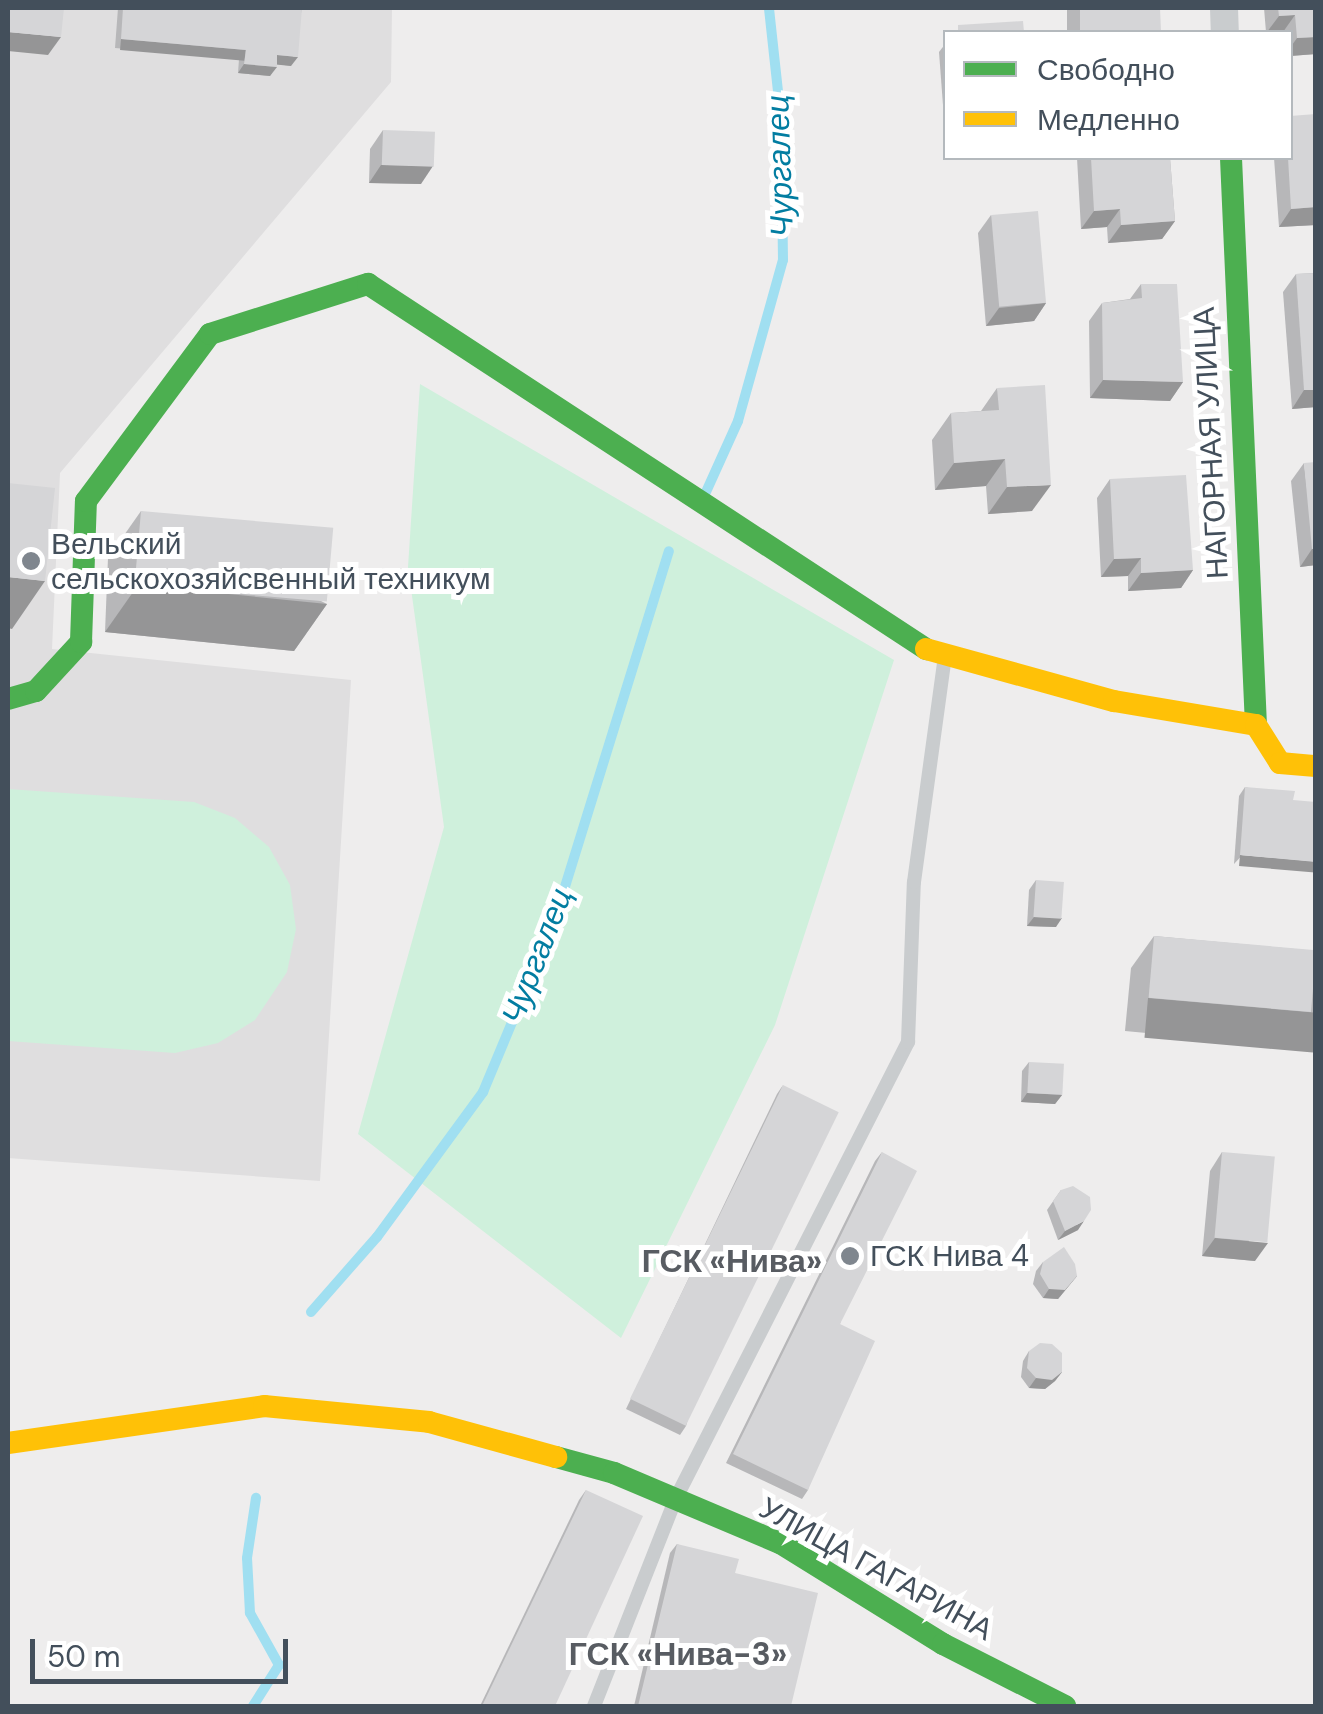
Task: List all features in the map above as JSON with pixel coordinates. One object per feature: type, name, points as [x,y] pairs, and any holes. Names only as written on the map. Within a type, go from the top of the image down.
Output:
[{"type":"street","name":"НАГОРНАЯ УЛИЦА","points":[[1231,160],[1256,725]]},
{"type":"street","points":[[8,699],[36,691],[82,642],[86,501],[210,334],[368,284],[920,648],[1114,701],[1256,725],[1280,763],[1316,766]]},
{"type":"street","name":"УЛИЦА ГАГАРИНА","points":[[8,1442],[264,1406],[429,1422],[614,1473],[780,1544],[943,1644],[1065,1706]]},
{"type":"lane","points":[[594,1706],[676,1498],[791,1264],[908,1042],[914,882],[946,652]]},
{"type":"shaded area","name":"Вельский сельскохозяйсвенный техникум","points":[[8,8],[392,8],[391,82],[60,473],[52,649],[351,680],[320,1181],[8,1158]]},
{"type":"green space","points":[[420,384],[894,660],[775,1025],[621,1338],[358,1134],[444,827],[408,567]]},
{"type":"green space","points":[[8,789],[194,802],[235,818],[269,847],[290,885],[296,929],[287,972],[255,1020],[218,1043],[175,1053],[8,1041]]},
{"type":"building","points":[[8,8],[64,8],[61,37],[8,32]]},
{"type":"building","points":[[123,8],[302,8],[298,57],[277,55],[277,67],[244,64],[246,50],[121,39]]},
{"type":"building","points":[[1080,8],[1160,8],[1161,30],[1080,30]]},
{"type":"building","points":[[1278,8],[1316,8],[1316,37],[1297,38],[1295,15],[1279,16]]},
{"type":"building","points":[[1023,21],[1024,30],[958,30],[958,25]]},
{"type":"building","points":[[1316,114],[1316,207],[1291,209],[1288,160],[1293,160],[1293,116]]},
{"type":"building","points":[[383,130],[435,132],[434,167],[382,165]]},
{"type":"building","points":[[1091,160],[1170,160],[1175,221],[1121,225],[1120,209],[1094,211]]},
{"type":"building","points":[[1038,211],[1046,303],[999,307],[991,215]]},
{"type":"building","points":[[1316,273],[1316,390],[1304,390],[1296,274]]},
{"type":"building","points":[[1141,284],[1177,284],[1183,382],[1103,380],[1102,303],[1142,298]]},
{"type":"building","points":[[1045,385],[1051,485],[1007,487],[1005,459],[954,463],[951,413],[999,410],[997,388]]},
{"type":"building","points":[[1316,462],[1316,548],[1312,549],[1304,463]]},
{"type":"building","points":[[1186,475],[1193,570],[1141,573],[1141,558],[1114,559],[1110,479]]},
{"type":"building","points":[[8,483],[55,488],[45,581],[8,577]]},
{"type":"building","points":[[141,511],[333,528],[327,602],[135,585]]},
{"type":"building","points":[[1245,787],[1295,791],[1293,800],[1316,802],[1316,862],[1240,855]]},
{"type":"building","points":[[1036,880],[1064,882],[1061,919],[1033,917]]},
{"type":"building","points":[[1154,936],[1316,950],[1311,1012],[1149,998]]},
{"type":"building","points":[[1029,1062],[1064,1064],[1062,1095],[1027,1093]]},
{"type":"building","points":[[783,1085],[839,1112],[686,1426],[630,1399]]},
{"type":"building","name":"ГСК Нива 4","points":[[882,1152],[917,1171],[840,1324],[875,1341],[808,1490],[733,1454]]},
{"type":"building","points":[[1222,1152],[1275,1157],[1267,1242],[1215,1238]]},
{"type":"building","points":[[1073,1186],[1090,1197],[1091,1210],[1084,1221],[1065,1231],[1053,1201],[1061,1190]]},
{"type":"building","points":[[1064,1247],[1075,1264],[1077,1276],[1065,1290],[1049,1289],[1040,1274],[1043,1262]]},
{"type":"building","points":[[1040,1343],[1052,1344],[1062,1353],[1062,1372],[1052,1380],[1036,1378],[1027,1368],[1029,1351]]},
{"type":"building","points":[[586,1490],[643,1516],[555,1706],[482,1706]]},
{"type":"building","points":[[677,1544],[739,1559],[735,1573],[818,1593],[791,1706],[638,1706]]},
{"type":"waterway","name":"Чургалец","points":[[706,492],[738,421],[783,260],[781,119],[769,8]]},
{"type":"waterway","name":"Чургалец","points":[[311,1312],[377,1237],[483,1092],[555,919],[669,551]]},
{"type":"waterway","name":"Чургалец","points":[[253,1706],[279,1665],[250,1613],[247,1558],[256,1498]]},
{"type":"traffic: fast","points":[[1231,160],[1256,725]]},
{"type":"traffic: fast","points":[[8,699],[36,691],[81,642],[86,501],[210,334],[368,284],[926,649]]},
{"type":"traffic: fast","points":[[556,1457],[614,1473],[780,1543],[943,1644],[1065,1706]]},
{"type":"traffic: slow","points":[[926,649],[1114,701],[1256,725],[1280,763],[1316,766]]},
{"type":"traffic: slow","points":[[8,1443],[264,1406],[429,1422],[556,1457]]},
{"type":"place","name":"Вельский сельскохозяйсвенный техникум","points":[[31,561]]},
{"type":"place","name":"ГСК Нива 4","points":[[850,1256]]},
{"type":"district","name":"ГСК «Нива»","points":[[732,1261]]},
{"type":"district","name":"ГСК «Нива-3»","points":[[678,1654]]}]
